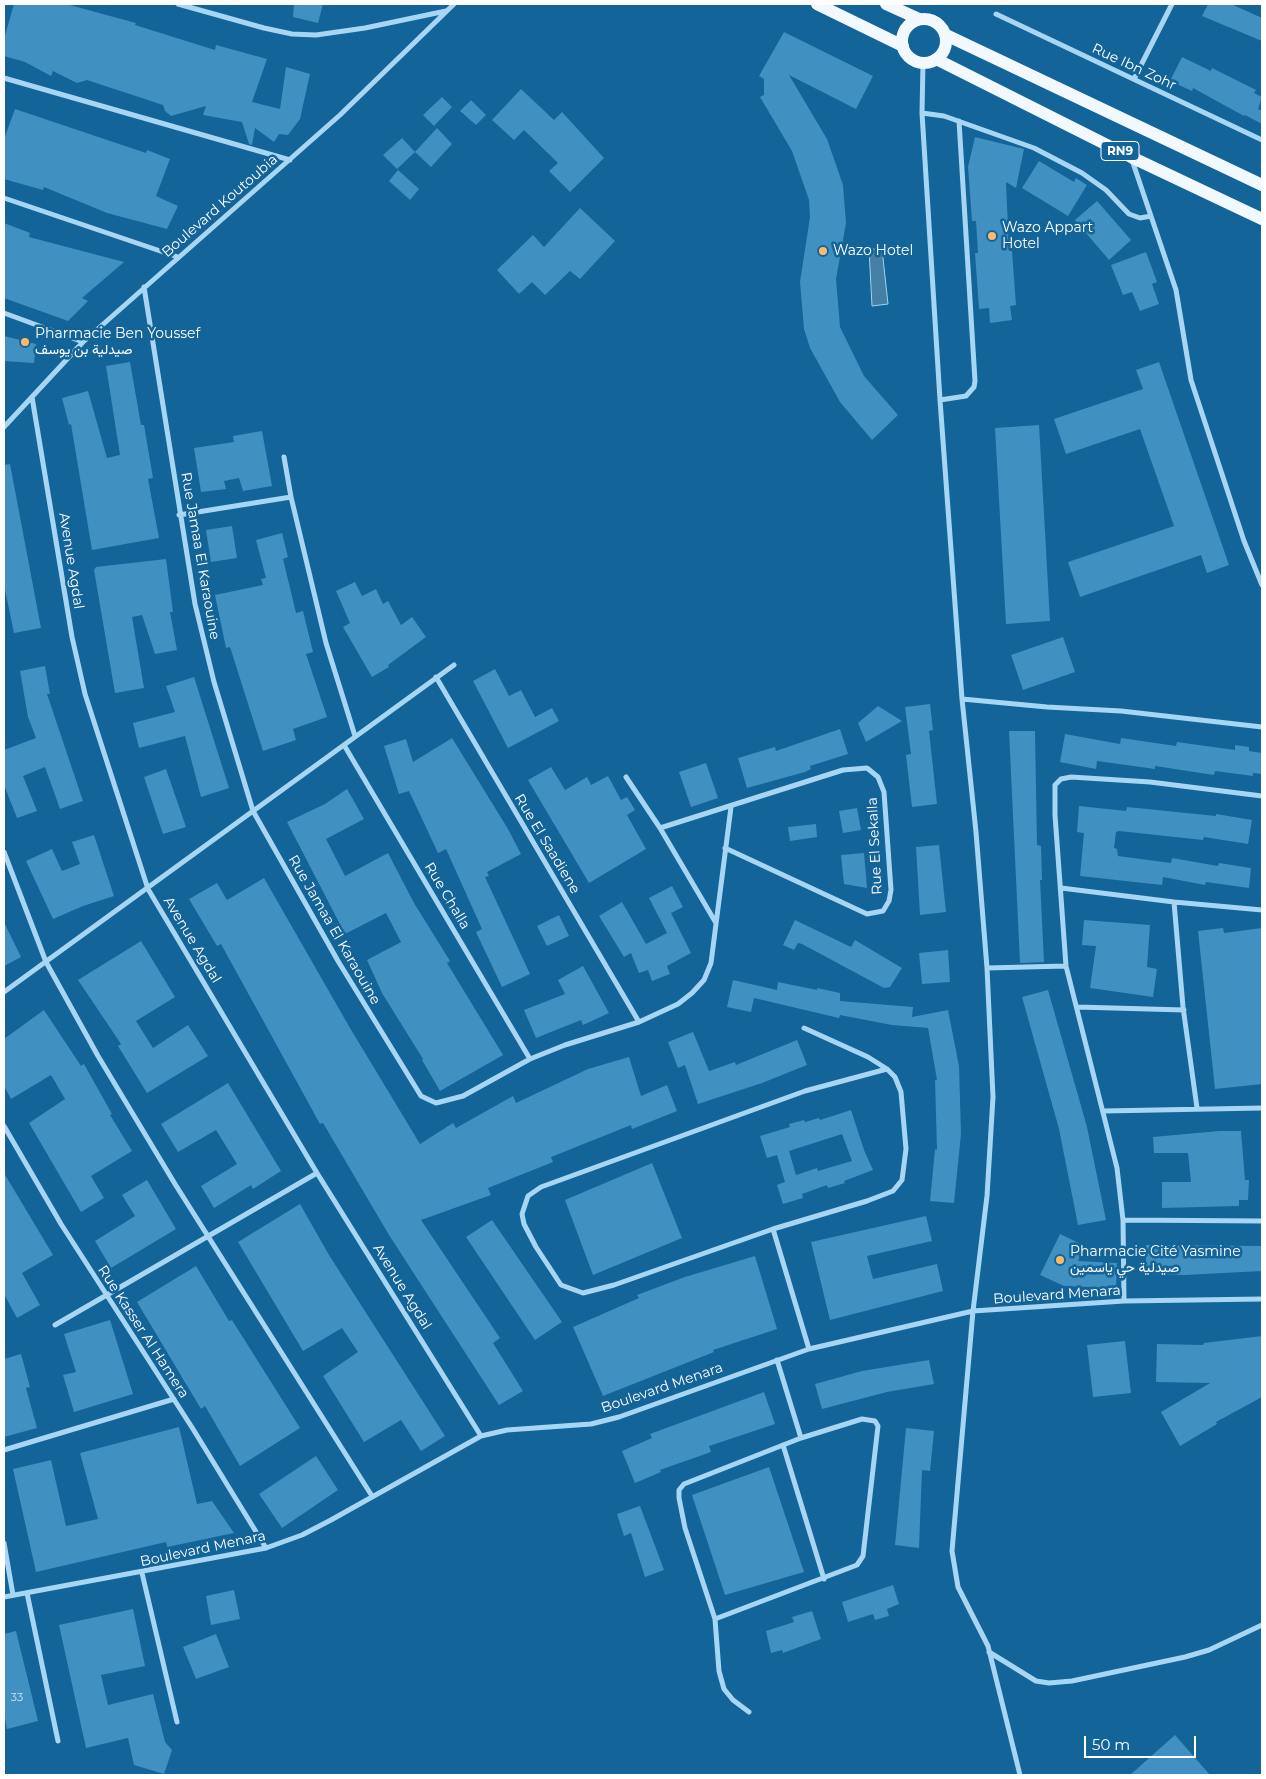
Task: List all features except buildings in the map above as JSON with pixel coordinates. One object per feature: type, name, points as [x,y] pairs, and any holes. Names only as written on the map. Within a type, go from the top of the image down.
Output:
[{"type":"main road","points":[[817,4],[903,46]]},
{"type":"main road","name":"RN9","points":[[886,4],[919,19],[932,20],[938,24],[946,35],[1262,185]]},
{"type":"main road","points":[[919,19],[907,27],[902,39],[903,46],[911,58],[923,63],[936,59],[945,48],[946,35]]},
{"type":"main road","name":"RN9","points":[[936,59],[1131,157],[1262,220]]},
{"type":"street","points":[[178,4],[264,28],[292,34],[316,35],[365,28],[447,10]]},
{"type":"street","name":"Boulevard Koutoubia","points":[[4,427],[83,342],[178,256],[340,116],[454,4]]},
{"type":"street","points":[[1134,79],[1172,4]]},
{"type":"street","name":"Rue Ibn Zohr","points":[[996,14],[1262,140]]},
{"type":"street","points":[[923,63],[922,113],[940,400],[962,699],[976,832],[987,968],[994,1097],[987,1196],[973,1311],[952,1550],[958,1588],[977,1621],[989,1652],[1020,1775]]},
{"type":"street","points":[[4,78],[290,160]]},
{"type":"street","points":[[922,113],[959,120],[1012,138],[1056,158],[1106,190],[1129,214],[1140,218],[1151,216]]},
{"type":"street","points":[[940,400],[966,396],[974,387],[975,381],[959,120]]},
{"type":"street","points":[[1131,157],[1176,290],[1191,380],[1244,541],[1262,585]]},
{"type":"street","points":[[4,198],[178,256]]},
{"type":"street","name":"Rue Jamaa El Karaouine","points":[[144,287],[179,515],[204,645],[253,811],[338,961],[421,1096],[436,1103],[463,1096],[530,1059],[565,1045],[639,1022],[678,1004],[704,980],[711,963],[731,807]]},
{"type":"street","points":[[4,313],[83,342]]},
{"type":"street","name":"Avenue Agdal","points":[[32,397],[72,637],[84,694],[148,889],[317,1173],[480,1436]]},
{"type":"street","points":[[284,458],[291,497],[326,643],[355,736]]},
{"type":"street","points":[[179,515],[291,497]]},
{"type":"street","points":[[4,992],[454,665]]},
{"type":"street","name":"Rue El Saadiene","points":[[436,677],[639,1022]]},
{"type":"street","points":[[962,699],[1047,707],[1121,711],[1262,727]]},
{"type":"street","name":"Rue Challa","points":[[344,745],[530,1059]]},
{"type":"street","name":"Rue El Sekalla","points":[[660,828],[843,770],[867,768],[878,777],[884,792],[891,890],[889,901],[883,911],[867,914],[726,848]]},
{"type":"street","points":[[626,777],[660,828],[716,923]]},
{"type":"street","points":[[1124,1302],[1123,1220],[1117,1168],[1066,966],[1055,785],[1061,779],[1071,777],[1150,782],[1262,796]]},
{"type":"street","points":[[4,852],[46,962],[98,1056],[208,1236],[372,1496]]},
{"type":"street","points":[[1061,888],[1174,902],[1262,910]]},
{"type":"street","points":[[1174,902],[1184,1010],[1196,1108]]},
{"type":"street","points":[[987,968],[1066,966]]},
{"type":"street","points":[[1077,1007],[1184,1010]]},
{"type":"street","points":[[804,1028],[868,1057],[888,1069],[895,1077],[900,1092],[905,1126],[904,1170],[898,1185],[884,1196],[773,1229],[614,1285],[583,1293],[562,1285],[536,1247],[524,1224],[522,1214],[528,1196],[541,1187],[805,1091],[888,1069]]},
{"type":"street","points":[[1104,1111],[1262,1108]]},
{"type":"street","name":"Rue Kasser Al Hamera","points":[[4,1126],[61,1224],[174,1399],[266,1548]]},
{"type":"street","points":[[54,1325],[317,1173]]},
{"type":"street","points":[[1123,1220],[1262,1221]]},
{"type":"street","points":[[773,1229],[809,1349]]},
{"type":"street","name":"Boulevard Menara","points":[[4,1597],[142,1573],[266,1548],[302,1535],[480,1436],[507,1430],[559,1428],[600,1422],[809,1349],[973,1311],[1124,1302],[1262,1298]]},
{"type":"street","points":[[777,1360],[801,1438]]},
{"type":"street","points":[[4,1450],[174,1399]]},
{"type":"street","points":[[715,1619],[852,1568],[864,1556],[878,1426],[875,1421],[862,1419],[801,1438],[684,1484],[680,1490],[678,1498],[685,1528],[715,1619],[719,1671],[724,1689],[733,1700],[749,1712]]},
{"type":"street","points":[[783,1445],[824,1578]]},
{"type":"street","points":[[4,1543],[13,1595]]},
{"type":"street","points":[[142,1573],[176,1722]]},
{"type":"street","points":[[27,1593],[58,1740]]},
{"type":"street","points":[[989,1652],[1036,1681],[1049,1683],[1072,1681],[1186,1657],[1209,1650],[1262,1625]]},
{"type":"water","points":[[869,249],[882,249],[888,304],[872,306]]},
{"type":"place","name":"Wazo Appart Hotel","points":[[992,236]]},
{"type":"place","name":"Wazo Hotel","points":[[823,251]]},
{"type":"place","name":"Pharmacie Ben Youssef صيدلية بن يوسف","points":[[25,342]]},
{"type":"place","name":"Pharmacie Cité Yasmine صيدلية حي ياسمين","points":[[1060,1260]]}]
